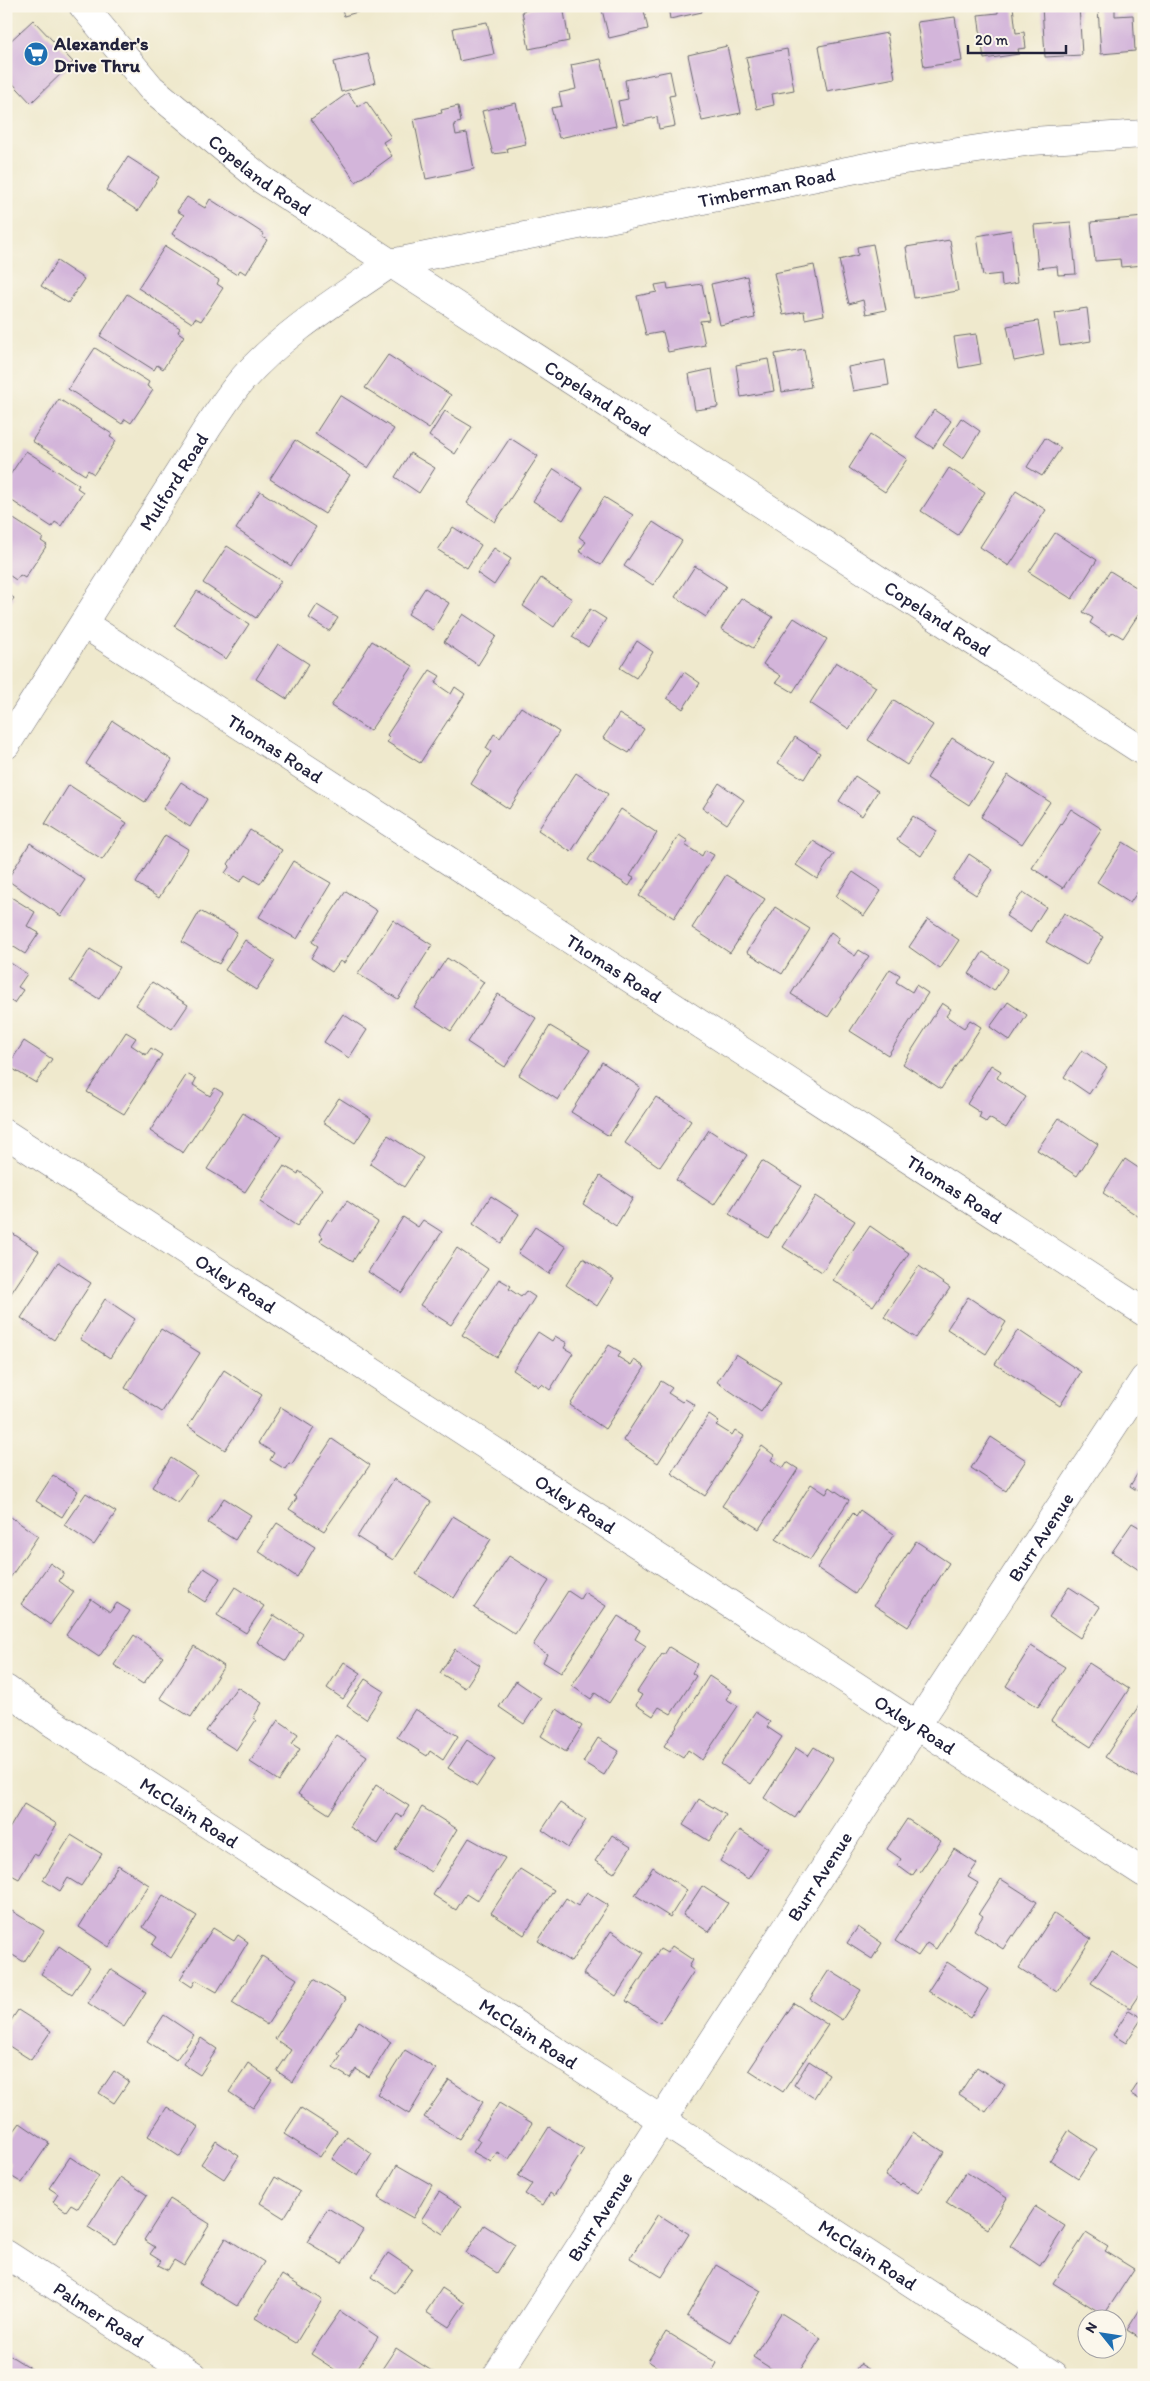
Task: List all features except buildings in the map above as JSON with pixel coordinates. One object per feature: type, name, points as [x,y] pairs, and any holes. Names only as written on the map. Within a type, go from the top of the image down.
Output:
[{"type":"street","name":"Copeland Road","points":[[83,6],[151,88],[261,179],[1144,752]]},
{"type":"street","name":"Timberman Road","points":[[391,263],[891,162],[1032,141],[1144,134]]},
{"type":"street","name":"Mulford Road","points":[[6,745],[210,424],[241,381],[272,350],[310,320],[391,263]]},
{"type":"street","name":"Thomas Road","points":[[84,624],[1144,1312]]},
{"type":"street","name":"Oxley Road","points":[[6,1134],[1144,1873]]},
{"type":"street","name":"Burr Avenue","points":[[497,2375],[917,1725],[1144,1379]]},
{"type":"street","name":"McClain Road","points":[[6,1689],[50,1722],[1053,2375]]},
{"type":"street","name":"Palmer Road","points":[[6,2254],[193,2375]]},
{"type":"place","name":"Alexander's Drive Thru","points":[[36,54]]}]
